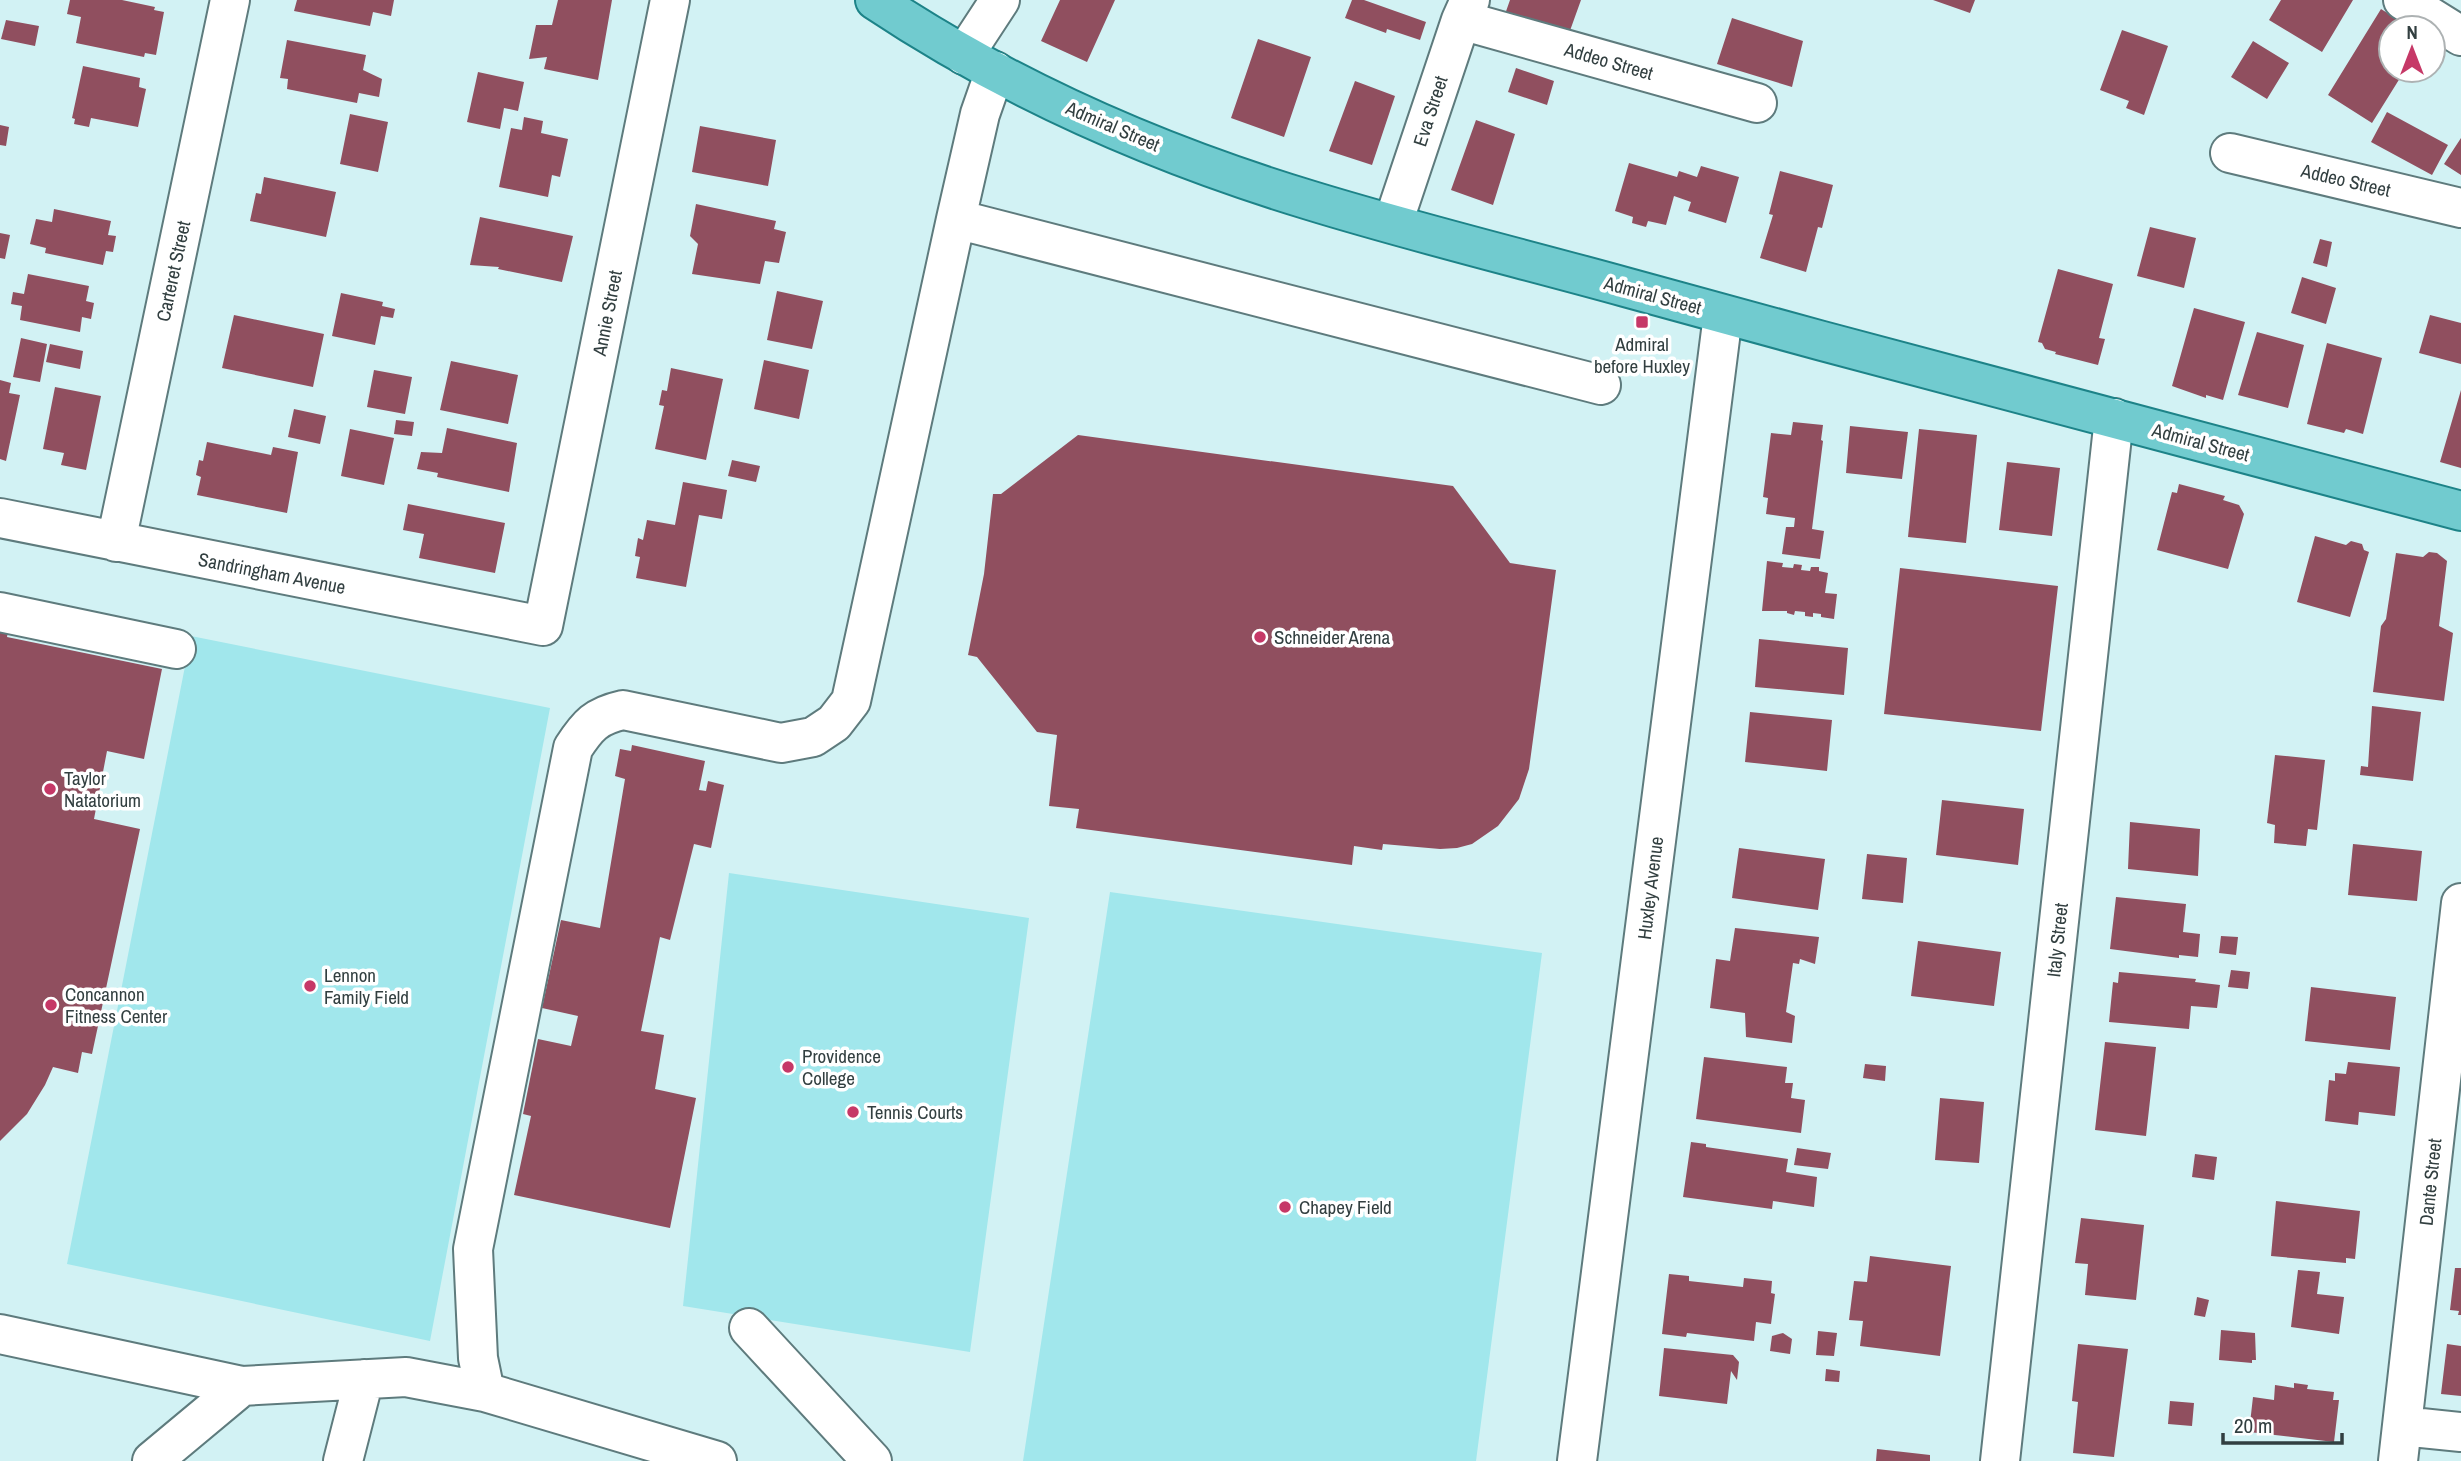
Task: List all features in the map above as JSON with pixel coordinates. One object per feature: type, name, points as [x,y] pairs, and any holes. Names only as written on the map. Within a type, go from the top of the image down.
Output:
[{"type":"main road","name":"Admiral Street","points":[[876,0],[980,63],[1097,121],[1197,162],[1310,200],[1723,314],[2461,511]]},
{"type":"street","name":"Carteret Street","points":[[116,542],[230,0]]},
{"type":"street","name":"Annie Street","points":[[543,626],[670,0]]},
{"type":"street","points":[[485,1392],[478,1358],[473,1249],[573,748],[585,729],[603,714],[623,710],[781,743],[813,737],[834,723],[851,701],[980,114],[980,63],[1000,0]]},
{"type":"street","points":[[2403,0],[2461,36]]},
{"type":"street","name":"Addeo Street","points":[[1465,10],[1757,103]]},
{"type":"street","name":"Eva Street","points":[[1394,223],[1465,10]]},
{"type":"street","name":"Addeo Street","points":[[2230,153],[2461,208]]},
{"type":"street","points":[[956,219],[1601,385]]},
{"type":"street","name":"Huxley Avenue","points":[[1577,1461],[1723,314]]},
{"type":"street","name":"Italy Street","points":[[2000,1461],[2113,418]]},
{"type":"street","name":"Sandringham Avenue","points":[[0,518],[543,626]]},
{"type":"street","points":[[0,612],[176,649]]},
{"type":"street","name":"Dante Street","points":[[2400,1443],[2461,903]]},
{"type":"street","points":[[749,1328],[872,1461]]},
{"type":"street","points":[[0,1334],[243,1387],[406,1377],[485,1392],[718,1461]]},
{"type":"street","points":[[343,1461],[364,1379]]},
{"type":"street","points":[[152,1461],[243,1387]]},
{"type":"street","points":[[2400,1443],[2461,1432]]},
{"type":"shaded area","name":"Lennon Family Field","points":[[191,636],[550,708],[430,1341],[67,1264]]},
{"type":"shaded area","name":"Tennis Courts","points":[[729,873],[1029,918],[970,1352],[683,1306]]},
{"type":"shaded area","name":"Chapey Field","points":[[1110,892],[1542,953],[1476,1461],[1023,1461]]},
{"type":"building","points":[[70,0],[122,0],[155,7],[154,10],[164,12],[156,55],[145,53],[144,57],[76,43],[81,17],[67,14]]},
{"type":"building","points":[[297,0],[394,0],[391,16],[373,12],[370,26],[294,11]]},
{"type":"building","points":[[558,0],[612,0],[598,80],[544,69],[547,57],[529,59],[536,25],[552,25]]},
{"type":"building","points":[[1060,0],[1115,0],[1087,62],[1041,41]]},
{"type":"building","points":[[1352,0],[1364,0],[1426,22],[1420,40],[1387,29],[1386,33],[1345,18]]},
{"type":"building","points":[[1510,0],[1581,0],[1567,39],[1504,17]]},
{"type":"building","points":[[1933,0],[1975,0],[1970,13]]},
{"type":"building","points":[[2281,0],[2353,0],[2322,52],[2269,20]]},
{"type":"building","points":[[2377,15],[2377,84],[2396,84],[2372,123],[2328,95]]},
{"type":"building","points":[[1732,18],[1803,41],[1792,87],[1717,64]]},
{"type":"building","points":[[6,20],[39,26],[35,46],[1,39]]},
{"type":"building","points":[[2122,30],[2168,46],[2144,115],[2126,108],[2129,101],[2100,90]]},
{"type":"building","points":[[1258,39],[1311,57],[1284,137],[1231,118]]},
{"type":"building","points":[[287,40],[366,55],[363,70],[382,79],[379,97],[359,93],[357,103],[287,89],[288,79],[280,78]]},
{"type":"building","points":[[2253,41],[2289,63],[2267,99],[2231,77]]},
{"type":"building","points":[[83,66],[140,78],[139,87],[146,89],[138,127],[91,118],[89,127],[74,124],[75,119],[72,118]]},
{"type":"building","points":[[1516,68],[1554,81],[1547,105],[1508,92]]},
{"type":"building","points":[[478,72],[524,82],[518,111],[504,108],[500,129],[467,122]]},
{"type":"building","points":[[1355,81],[1395,96],[1372,165],[1329,151]]},
{"type":"building","points":[[2387,112],[2448,145],[2432,175],[2371,142]]},
{"type":"building","points":[[350,114],[388,122],[378,172],[340,164]]},
{"type":"building","points":[[524,117],[543,121],[541,133],[568,139],[560,177],[552,175],[548,197],[499,187],[511,128],[522,130]]},
{"type":"building","points":[[1476,120],[1515,134],[1493,205],[1451,190]]},
{"type":"building","points":[[0,125],[9,127],[6,146],[0,145]]},
{"type":"building","points":[[700,126],[776,140],[768,186],[692,172]]},
{"type":"building","points":[[2461,138],[2461,175],[2444,164]]},
{"type":"building","points":[[1629,163],[1677,177],[1679,171],[1697,177],[1701,166],[1739,177],[1726,223],[1688,211],[1691,202],[1674,196],[1666,225],[1648,221],[1646,227],[1632,223],[1633,217],[1615,211]]},
{"type":"building","points":[[1780,171],[1833,185],[1822,228],[1818,227],[1806,272],[1760,258],[1773,215],[1769,214]]},
{"type":"building","points":[[264,177],[336,192],[326,237],[250,221],[256,193],[261,194]]},
{"type":"building","points":[[696,204],[776,221],[774,229],[786,232],[779,263],[765,261],[760,284],[692,274],[698,244],[690,236]]},
{"type":"building","points":[[54,209],[111,221],[108,235],[116,236],[113,252],[106,251],[103,265],[45,253],[46,248],[30,244],[36,219],[52,222]]},
{"type":"building","points":[[480,217],[573,236],[562,282],[498,269],[499,267],[470,265]]},
{"type":"building","points":[[2150,227],[2196,238],[2184,288],[2137,276]]},
{"type":"building","points":[[0,233],[10,235],[5,259],[0,258]]},
{"type":"building","points":[[2320,239],[2332,242],[2327,267],[2313,263]]},
{"type":"building","points":[[2058,269],[2113,284],[2099,338],[2105,339],[2098,365],[2055,354],[2056,352],[2045,349],[2042,343],[2038,342]]},
{"type":"building","points":[[28,274],[89,286],[86,301],[94,303],[91,319],[82,317],[80,332],[20,320],[22,306],[11,304],[13,292],[24,294]]},
{"type":"building","points":[[2302,277],[2336,288],[2326,324],[2291,313]]},
{"type":"building","points":[[777,291],[823,301],[812,349],[767,340]]},
{"type":"building","points":[[341,293],[383,302],[382,306],[395,309],[393,318],[381,316],[375,345],[332,336]]},
{"type":"building","points":[[2194,308],[2245,322],[2223,400],[2206,395],[2206,398],[2172,386]]},
{"type":"building","points":[[234,315],[324,334],[313,387],[222,368]]},
{"type":"building","points":[[2430,315],[2461,323],[2461,364],[2419,353]]},
{"type":"building","points":[[2257,332],[2304,345],[2288,408],[2238,395]]},
{"type":"building","points":[[21,338],[47,344],[40,382],[13,377]]},
{"type":"building","points":[[2327,343],[2382,358],[2363,434],[2346,429],[2344,433],[2307,424]]},
{"type":"building","points":[[50,344],[83,351],[80,369],[46,362]]},
{"type":"building","points":[[764,360],[809,370],[799,419],[754,409]]},
{"type":"building","points":[[451,361],[518,375],[508,424],[440,410]]},
{"type":"building","points":[[671,368],[723,379],[706,460],[655,449],[664,406],[659,405],[662,390],[667,391]]},
{"type":"building","points":[[374,370],[412,377],[405,414],[367,407]]},
{"type":"building","points":[[0,380],[11,383],[9,393],[20,395],[6,461],[0,459]]},
{"type":"building","points":[[55,387],[101,396],[86,470],[61,465],[64,453],[43,449]]},
{"type":"building","points":[[2461,390],[2461,468],[2440,462]]},
{"type":"building","points":[[294,409],[326,416],[320,444],[288,437]]},
{"type":"building","points":[[396,420],[414,422],[412,436],[394,434]]},
{"type":"building","points":[[1793,422],[1823,425],[1812,529],[1824,531],[1820,559],[1782,554],[1786,527],[1794,527],[1795,518],[1766,514],[1768,498],[1763,497],[1771,433],[1791,435]]},
{"type":"building","points":[[1850,426],[1908,432],[1902,479],[1846,473]]},
{"type":"building","points":[[447,428],[517,443],[509,492],[437,477],[438,473],[417,469],[421,452],[442,453]]},
{"type":"building","points":[[350,429],[394,438],[384,485],[341,476]]},
{"type":"building","points":[[1919,429],[1977,435],[1966,543],[1908,537]]},
{"type":"building","name":"Schneider Arena","points":[[1078,435],[1453,486],[1510,563],[1556,570],[1529,769],[1519,799],[1498,826],[1472,844],[1457,848],[1383,844],[1382,850],[1354,846],[1352,865],[1076,828],[1079,809],[1049,806],[1057,735],[1037,732],[977,657],[968,655],[984,574],[993,494],[1001,494]]},
{"type":"building","points":[[207,442],[271,455],[273,447],[298,452],[287,513],[197,495],[201,477],[196,475],[199,460],[203,461]]},
{"type":"building","points":[[732,460],[760,466],[756,482],[728,476]]},
{"type":"building","points":[[2007,462],[2060,468],[2052,536],[1999,530]]},
{"type":"building","points":[[683,482],[727,490],[722,519],[699,515],[686,587],[636,578],[640,557],[635,556],[638,538],[643,540],[647,520],[675,525]]},
{"type":"building","points":[[2179,484],[2225,496],[2223,500],[2239,505],[2244,514],[2228,569],[2157,550],[2172,492],[2177,493]]},
{"type":"building","points":[[408,504],[505,523],[495,573],[419,558],[424,534],[403,530]]},
{"type":"building","points":[[2315,536],[2346,545],[2351,541],[2362,544],[2364,550],[2369,552],[2350,617],[2297,602]]},
{"type":"building","points":[[2429,552],[2437,553],[2447,561],[2439,626],[2453,633],[2444,701],[2373,692],[2381,626],[2386,619],[2396,553],[2423,557]]},
{"type":"building","points":[[1767,561],[1783,563],[1782,567],[1802,565],[1801,570],[1810,571],[1811,567],[1819,567],[1819,571],[1828,573],[1825,593],[1837,594],[1834,619],[1813,613],[1813,617],[1805,616],[1805,612],[1795,611],[1794,615],[1787,611],[1762,611]]},
{"type":"building","points":[[1900,568],[2058,586],[2041,731],[1884,714]]},
{"type":"building","name":"Taylor Natatorium","points":[[0,631],[8,632],[7,637],[162,669],[144,759],[107,751],[94,819],[140,829],[92,1054],[82,1052],[78,1073],[53,1067],[27,1114],[0,1141]]},
{"type":"building","points":[[1759,639],[1848,648],[1844,695],[1755,687]]},
{"type":"building","points":[[2372,706],[2421,712],[2413,781],[2360,775],[2361,766],[2368,767]]},
{"type":"building","points":[[1750,712],[1832,720],[1827,771],[1745,762]]},
{"type":"building","points":[[632,745],[705,761],[699,790],[706,791],[708,781],[724,785],[711,848],[694,844],[670,940],[660,937],[641,1031],[664,1035],[655,1089],[696,1098],[670,1228],[514,1195],[531,1116],[523,1114],[538,1039],[571,1046],[578,1016],[542,1008],[561,920],[600,928],[625,779],[615,776],[620,749],[631,751]]},
{"type":"building","points":[[2275,755],[2325,760],[2317,830],[2308,829],[2306,846],[2274,843],[2275,825],[2267,823]]},
{"type":"building","points":[[1942,800],[2024,809],[2018,865],[1936,855]]},
{"type":"building","points":[[2130,822],[2200,829],[2198,876],[2128,869]]},
{"type":"building","points":[[2353,844],[2422,851],[2417,901],[2348,895]]},
{"type":"building","points":[[1739,848],[1825,859],[1818,910],[1732,898]]},
{"type":"building","points":[[1867,854],[1907,858],[1903,903],[1862,899]]},
{"type":"building","points":[[2116,897],[2186,904],[2183,932],[2200,934],[2198,957],[2179,955],[2179,958],[2110,949]]},
{"type":"building","points":[[1735,928],[1819,937],[1815,964],[1800,959],[1799,964],[1793,963],[1786,1012],[1795,1016],[1792,1043],[1746,1037],[1745,1013],[1710,1008],[1716,959],[1730,961]]},
{"type":"building","points":[[2221,936],[2238,937],[2236,955],[2219,953]]},
{"type":"building","points":[[1918,941],[2001,952],[1994,1006],[1911,996]]},
{"type":"building","points":[[2231,970],[2250,972],[2248,989],[2228,987]]},
{"type":"building","points":[[2119,972],[2196,979],[2195,982],[2220,985],[2217,1008],[2191,1006],[2189,1029],[2109,1022],[2113,982],[2118,983]]},
{"type":"building","points":[[2311,987],[2396,997],[2390,1050],[2305,1041]]},
{"type":"building","points":[[2105,1042],[2156,1047],[2146,1136],[2095,1130]]},
{"type":"building","points":[[1704,1057],[1787,1067],[1785,1083],[1793,1083],[1791,1098],[1805,1100],[1801,1133],[1696,1119]]},
{"type":"building","points":[[2348,1062],[2400,1067],[2395,1116],[2359,1112],[2358,1125],[2325,1121],[2329,1080],[2335,1081],[2335,1073],[2346,1074]]},
{"type":"building","points":[[1865,1064],[1886,1066],[1885,1081],[1863,1078]]},
{"type":"building","points":[[1940,1098],[1984,1102],[1979,1163],[1935,1160]]},
{"type":"building","points":[[1691,1142],[1706,1144],[1706,1147],[1788,1159],[1786,1172],[1817,1177],[1814,1207],[1773,1201],[1772,1209],[1683,1197]]},
{"type":"building","points":[[1797,1148],[1831,1153],[1828,1169],[1794,1165]]},
{"type":"building","points":[[2195,1154],[2217,1157],[2214,1180],[2192,1177]]},
{"type":"building","points":[[2276,1201],[2360,1211],[2355,1259],[2346,1258],[2346,1263],[2271,1256]]},
{"type":"building","points":[[2081,1218],[2144,1225],[2136,1300],[2085,1295],[2088,1264],[2075,1263]]},
{"type":"building","points":[[1870,1256],[1951,1266],[1940,1356],[1860,1346],[1863,1321],[1849,1320],[1854,1281],[1867,1282]]},
{"type":"building","points":[[2455,1268],[2461,1268],[2461,1315],[2458,1315],[2459,1311],[2450,1310]]},
{"type":"building","points":[[2298,1270],[2320,1272],[2317,1294],[2344,1297],[2339,1334],[2291,1327]]},
{"type":"building","points":[[1669,1274],[1689,1276],[1689,1281],[1743,1287],[1744,1278],[1772,1281],[1771,1293],[1775,1294],[1771,1324],[1756,1322],[1754,1341],[1687,1333],[1686,1337],[1662,1334]]},
{"type":"building","points":[[2197,1297],[2209,1300],[2205,1317],[2194,1315]]},
{"type":"building","points":[[2221,1330],[2255,1333],[2256,1360],[2252,1360],[2252,1363],[2219,1360]]},
{"type":"building","points":[[1818,1331],[1837,1333],[1834,1356],[1816,1355]]},
{"type":"building","points":[[1783,1333],[1792,1339],[1790,1354],[1770,1351],[1772,1336]]},
{"type":"building","points":[[2078,1344],[2128,1349],[2114,1457],[2073,1453],[2078,1402],[2072,1401]]},
{"type":"building","points":[[2447,1344],[2461,1346],[2461,1396],[2441,1394]]},
{"type":"building","points":[[1664,1348],[1733,1355],[1739,1362],[1737,1380],[1731,1371],[1727,1404],[1659,1396]]},
{"type":"building","points":[[1826,1369],[1840,1371],[1839,1382],[1825,1381]]},
{"type":"building","points":[[2294,1383],[2308,1385],[2307,1389],[2334,1392],[2333,1400],[2339,1400],[2334,1442],[2249,1432],[2253,1397],[2274,1400],[2275,1385],[2294,1388]]},
{"type":"building","points":[[2170,1401],[2194,1403],[2192,1426],[2168,1424]]},
{"type":"building","points":[[1877,1449],[1930,1455],[1930,1461],[1876,1461]]},
{"type":"place","name":"Admiral before Huxley","points":[[1642,322]]},
{"type":"place","name":"Schneider Arena","points":[[1260,637]]},
{"type":"place","name":"Taylor Natatorium","points":[[50,789]]},
{"type":"place","name":"Lennon Family Field","points":[[310,986]]},
{"type":"place","name":"Concannon Fitness Center","points":[[51,1005]]},
{"type":"place","name":"Providence College","points":[[788,1067]]},
{"type":"place","name":"Tennis Courts","points":[[853,1112]]},
{"type":"place","name":"Chapey Field","points":[[1285,1207]]}]
